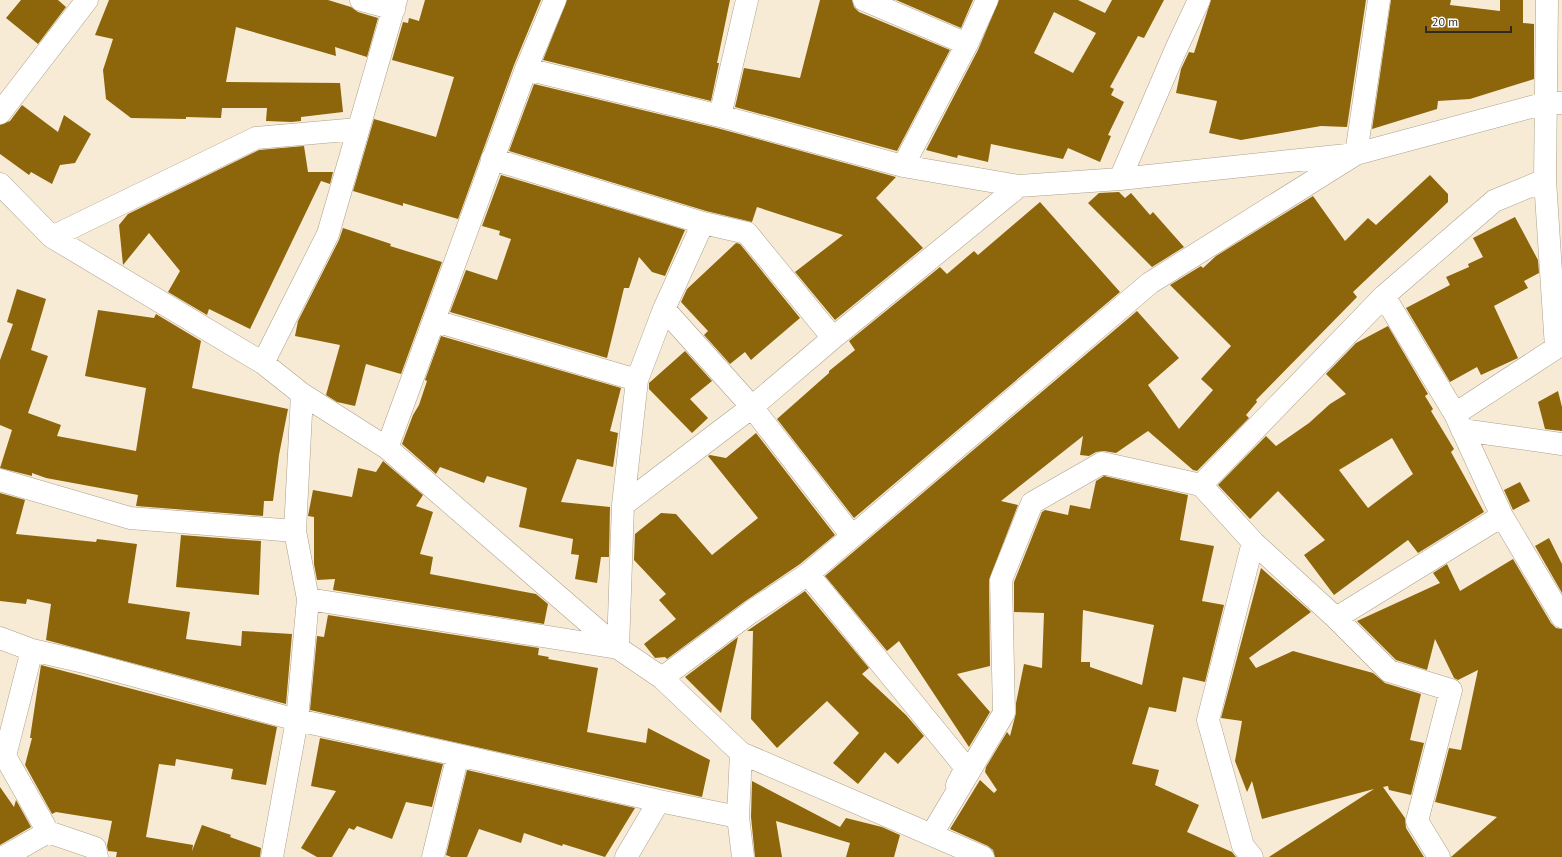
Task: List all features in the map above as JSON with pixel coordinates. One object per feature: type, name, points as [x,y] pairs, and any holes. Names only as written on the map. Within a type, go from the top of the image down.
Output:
[{"type":"street","points":[[0,113],[87,0]]},
{"type":"street","points":[[263,363],[328,234],[395,4],[361,0]]},
{"type":"street","points":[[387,448],[435,321],[526,68],[555,0]]},
{"type":"street","points":[[720,116],[748,0]]},
{"type":"street","points":[[864,0],[967,44]]},
{"type":"street","points":[[903,166],[967,44],[987,0]]},
{"type":"street","points":[[1120,179],[1176,49],[1199,0]]},
{"type":"street","points":[[662,678],[751,612],[808,574],[1150,283],[1356,154],[1379,0]]},
{"type":"street","points":[[1459,422],[1559,349],[1555,225],[1545,180],[1554,103],[1547,0]]},
{"type":"street","points":[[526,68],[720,116],[903,166],[1019,186],[1120,179],[1356,154],[1554,103]]},
{"type":"street","points":[[52,237],[256,138],[358,129]]},
{"type":"street","points":[[492,159],[703,223],[747,233],[833,338]]},
{"type":"street","points":[[1201,485],[1384,296],[1494,201],[1545,180]]},
{"type":"street","points":[[0,184],[52,237],[263,363],[302,394],[387,448],[618,648],[662,678],[742,753],[983,857]]},
{"type":"street","points":[[623,505],[752,407],[833,338],[1019,186]]},
{"type":"street","points":[[618,648],[623,505],[637,380],[664,309],[703,223]]},
{"type":"street","points":[[1384,296],[1459,422],[1502,516],[1562,617]]},
{"type":"street","points":[[664,309],[752,407],[852,536]]},
{"type":"street","points":[[435,321],[637,380]]},
{"type":"street","points":[[272,857],[297,720],[308,599],[296,531],[302,394]]},
{"type":"street","points":[[1459,422],[1562,444]]},
{"type":"street","points":[[932,834],[1004,713],[1001,580],[1032,503],[1102,463],[1201,485],[1253,542],[1336,618],[1389,672],[1451,690],[1417,821],[1439,857]]},
{"type":"street","points":[[0,480],[130,518],[296,531]]},
{"type":"street","points":[[1336,618],[1502,516]]},
{"type":"street","points":[[1252,857],[1243,846],[1208,720],[1253,542]]},
{"type":"street","points":[[808,574],[966,768],[932,834]]},
{"type":"street","points":[[308,599],[618,648]]},
{"type":"street","points":[[0,638],[32,650],[84,662],[297,720],[458,754],[659,801],[738,817]]},
{"type":"street","points":[[32,650],[5,756],[48,832],[96,848],[97,857]]},
{"type":"street","points":[[742,753],[738,817],[743,857]]},
{"type":"street","points":[[433,857],[458,754]]},
{"type":"street","points":[[626,857],[659,801]]},
{"type":"street","points":[[4,857],[48,832]]},
{"type":"building","points":[[21,0],[58,0],[66,7],[38,44],[6,18]]},
{"type":"building","points":[[109,0],[328,0],[351,7],[358,12],[378,18],[367,57],[335,47],[336,56],[236,27],[226,82],[340,83],[343,112],[301,117],[301,121],[292,122],[266,121],[267,108],[222,108],[221,118],[131,118],[106,99],[103,70],[113,39],[95,35]]},
{"type":"building","points":[[425,0],[541,0],[514,65],[458,219],[403,203],[403,206],[353,191],[374,119],[436,137],[454,77],[392,60],[403,22],[408,23],[409,18],[419,21]]},
{"type":"building","points":[[567,0],[730,0],[711,101],[543,60]]},
{"type":"building","points":[[820,0],[852,0],[854,7],[859,12],[950,50],[897,151],[735,107],[744,68],[800,78]]},
{"type":"building","points":[[896,0],[973,0],[961,28]]},
{"type":"building","points":[[999,0],[1078,0],[1105,13],[1112,0],[1164,0],[1144,38],[1138,36],[1110,87],[1114,89],[1111,95],[1124,102],[1108,135],[1111,136],[1100,162],[1068,148],[1063,159],[991,144],[988,162],[958,155],[957,158],[926,150],[978,50]],"holes":[[[1054,12],[1096,33],[1073,73],[1034,53]]]},
{"type":"building","points":[[1211,0],[1366,0],[1347,127],[1321,126],[1241,140],[1209,133],[1217,101],[1176,93],[1181,69],[1189,52],[1194,53]]},
{"type":"building","points":[[1391,0],[1451,0],[1450,5],[1500,11],[1500,0],[1523,0],[1523,23],[1534,24],[1534,79],[1470,99],[1438,101],[1437,109],[1372,129]]},
{"type":"building","points":[[534,84],[717,128],[896,177],[876,198],[923,248],[835,320],[795,272],[843,235],[757,207],[752,222],[706,211],[509,151]]},
{"type":"building","points":[[22,105],[58,132],[64,115],[91,134],[75,163],[60,165],[52,184],[31,172],[29,175],[0,154],[0,125],[10,121]]},
{"type":"building","points":[[304,146],[308,172],[333,172],[330,184],[321,181],[250,329],[209,309],[207,315],[168,292],[180,271],[149,233],[123,265],[119,225],[128,214],[259,150]]},
{"type":"building","points":[[501,175],[685,230],[665,276],[652,272],[639,257],[629,288],[624,288],[607,358],[450,312],[466,270],[497,280],[511,239],[499,235],[500,231],[482,226]]},
{"type":"building","points":[[1430,175],[1448,194],[1448,202],[1353,292],[1357,297],[1256,400],[1257,402],[1246,415],[1249,418],[1197,471],[1193,470],[1148,431],[1116,453],[1104,451],[1096,452],[1089,456],[1080,455],[1083,436],[1001,501],[1018,505],[989,580],[990,666],[957,674],[990,712],[969,747],[899,641],[887,651],[825,576],[1137,311],[1179,358],[1148,385],[1179,429],[1213,390],[1201,379],[1231,346],[1170,285],[1201,266],[1203,268],[1216,256],[1313,196],[1345,241],[1368,218],[1376,225]]},
{"type":"building","points":[[1119,192],[1125,198],[1131,193],[1150,215],[1153,212],[1184,247],[1152,267],[1088,203],[1099,193]]},
{"type":"building","points":[[1040,202],[1120,292],[854,518],[777,419],[829,373],[829,371],[855,350],[849,341],[940,267],[947,274],[974,251],[978,255]]},
{"type":"building","points":[[1515,217],[1538,260],[1539,273],[1524,281],[1528,288],[1494,306],[1518,358],[1481,375],[1477,367],[1450,382],[1406,308],[1450,285],[1446,277],[1469,267],[1468,264],[1483,257],[1473,238]]},
{"type":"building","points":[[343,228],[391,244],[390,246],[442,262],[401,374],[366,364],[355,406],[337,402],[326,395],[340,345],[295,336],[298,321],[339,240]]},
{"type":"building","points":[[736,243],[740,244],[800,318],[751,360],[745,352],[730,364],[704,335],[708,331],[681,302],[687,289]]},
{"type":"building","points":[[17,289],[46,299],[31,350],[48,356],[28,413],[61,425],[57,436],[136,451],[146,388],[85,376],[98,310],[154,318],[156,314],[201,341],[192,388],[288,409],[279,455],[273,501],[264,501],[263,516],[136,506],[138,495],[46,478],[32,473],[32,476],[0,468],[12,430],[0,425],[0,360],[13,324],[7,322]]},
{"type":"building","points":[[1388,326],[1428,394],[1425,396],[1433,409],[1431,411],[1454,449],[1451,452],[1484,512],[1418,553],[1408,540],[1334,595],[1304,555],[1325,540],[1278,491],[1250,519],[1218,485],[1266,436],[1276,446],[1309,423],[1330,404],[1346,394],[1326,374],[1356,343]],"holes":[[[1392,438],[1413,474],[1368,508],[1339,470]]]},
{"type":"building","points":[[441,336],[621,388],[610,431],[618,433],[613,467],[577,459],[561,502],[610,507],[609,557],[601,557],[597,583],[575,579],[579,555],[571,554],[573,539],[519,527],[527,488],[487,476],[484,483],[440,467],[436,474],[402,444],[413,415],[419,405],[427,381],[425,380]]},
{"type":"building","points":[[685,351],[712,381],[690,399],[708,418],[692,433],[649,389],[649,383]]},
{"type":"building","points":[[1558,391],[1562,407],[1562,431],[1545,429],[1538,402]]},
{"type":"building","points":[[756,433],[835,535],[800,564],[744,602],[667,659],[665,657],[655,658],[644,644],[676,619],[659,600],[666,594],[634,560],[635,533],[661,513],[676,514],[712,555],[758,518],[708,456],[710,455],[726,458]]},
{"type":"building","points":[[383,461],[423,495],[416,506],[433,512],[420,554],[433,557],[430,574],[536,594],[548,604],[544,624],[333,590],[335,579],[317,580],[314,564],[314,517],[308,516],[313,490],[352,497],[358,468],[376,472]]},
{"type":"building","points":[[1104,476],[1188,495],[1180,540],[1214,546],[1202,601],[1224,605],[1205,682],[1183,677],[1176,712],[1149,707],[1132,764],[1159,770],[1155,785],[1199,805],[1187,832],[1232,852],[1236,857],[995,857],[993,850],[988,846],[950,829],[980,780],[994,793],[997,790],[985,772],[986,767],[1007,732],[1010,736],[1016,713],[1016,703],[1024,664],[1042,668],[1044,613],[1014,612],[1014,582],[1042,512],[1045,510],[1068,515],[1070,505],[1090,509],[1096,481]],"holes":[[[1083,610],[1154,625],[1142,685],[1090,667],[1090,662],[1081,662]]]},
{"type":"building","points":[[1520,482],[1530,501],[1513,510],[1504,490]]},
{"type":"building","points":[[0,493],[25,500],[16,534],[96,542],[97,539],[137,544],[128,603],[190,612],[186,639],[241,646],[242,631],[292,634],[286,704],[46,640],[51,604],[27,599],[26,604],[0,601]]},
{"type":"building","points":[[181,535],[261,541],[259,595],[176,587]]},
{"type":"building","points":[[1549,538],[1562,564],[1562,593],[1535,546]]},
{"type":"building","points":[[1513,559],[1551,623],[1556,628],[1562,629],[1562,857],[1451,857],[1497,817],[1435,802],[1449,748],[1461,750],[1478,670],[1458,680],[1454,678],[1435,639],[1427,670],[1396,660],[1357,621],[1440,583],[1433,573],[1447,564],[1460,591]]},
{"type":"building","points":[[1261,568],[1311,612],[1249,658],[1256,668],[1293,651],[1373,673],[1385,683],[1421,694],[1410,740],[1424,743],[1411,795],[1389,790],[1388,786],[1383,787],[1405,818],[1406,828],[1424,857],[1269,857],[1374,789],[1262,819],[1252,781],[1247,792],[1235,761],[1242,721],[1221,718]]},
{"type":"building","points":[[805,591],[869,668],[862,674],[906,715],[924,736],[898,764],[885,752],[858,784],[833,763],[859,733],[827,701],[777,748],[751,719],[753,631],[747,631]]},
{"type":"building","points":[[328,615],[539,648],[538,655],[549,657],[548,659],[598,668],[587,732],[646,743],[648,728],[710,760],[702,797],[310,710],[317,636],[324,637]]},
{"type":"building","points":[[738,637],[721,713],[685,677]]},
{"type":"building","points":[[41,665],[277,727],[266,785],[231,779],[233,769],[176,759],[175,766],[159,764],[146,837],[193,845],[192,851],[202,825],[231,835],[230,837],[261,848],[260,857],[116,857],[117,852],[108,851],[107,846],[112,821],[56,812],[52,814],[25,765],[32,738],[30,738]]},
{"type":"building","points":[[320,738],[443,764],[432,807],[406,802],[392,839],[357,826],[354,830],[349,828],[332,857],[317,857],[301,848],[336,791],[311,786]]},
{"type":"building","points":[[467,770],[635,808],[605,857],[563,844],[562,846],[524,833],[521,843],[479,829],[467,857],[451,857],[446,855]]},
{"type":"building","points":[[752,781],[840,827],[846,818],[882,827],[900,835],[894,857],[846,857],[850,843],[776,821],[782,857],[755,857],[751,817]]},
{"type":"building","points":[[0,787],[14,807],[16,800],[31,827],[0,845]]}]
